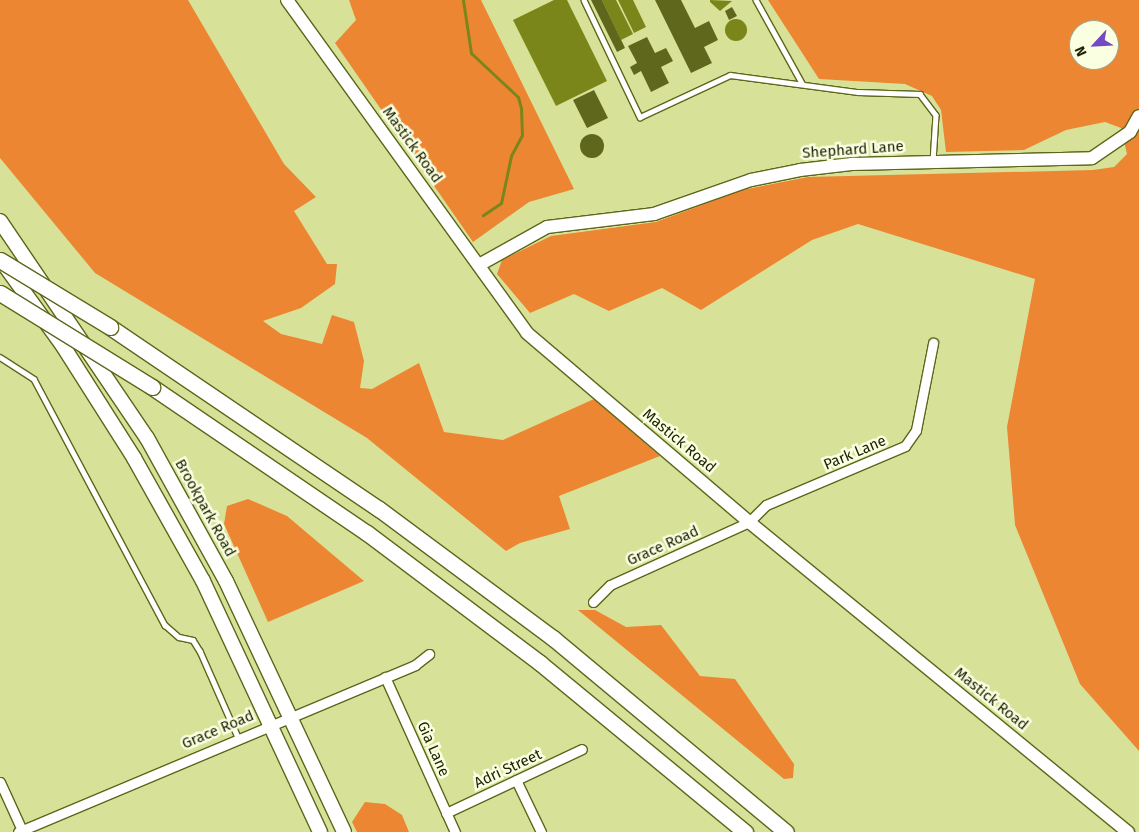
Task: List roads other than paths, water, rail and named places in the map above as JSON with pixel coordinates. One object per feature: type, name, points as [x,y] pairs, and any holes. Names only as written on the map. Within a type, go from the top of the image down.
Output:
[{"type":"highway","points":[[0,259],[110,327],[379,509],[554,638],[786,832]]},
{"type":"highway","points":[[0,293],[152,387],[391,551],[540,663],[745,832]]},
{"type":"main road","name":"Brookpark Road","points":[[0,222],[147,438],[226,581],[344,832]]},
{"type":"main road","points":[[0,259],[63,346],[134,458],[203,581],[320,832]]},
{"type":"street","name":"Mastick Road","points":[[287,0],[527,333],[749,522],[1128,832]]},
{"type":"street","name":"Shephard Lane","points":[[478,265],[547,227],[654,214],[751,180],[852,164],[1092,158],[1130,132],[1139,116]]},
{"type":"street","name":"Park Lane","points":[[749,522],[766,505],[904,446],[916,430],[933,343]]},
{"type":"street","name":"Grace Road","points":[[592,602],[610,585],[749,522]]},
{"type":"street","name":"Grace Road","points":[[19,830],[290,714],[385,676],[429,654]]},
{"type":"street","name":"Gia Lane","points":[[385,676],[454,832]]},
{"type":"street","name":"Adri Street","points":[[446,813],[582,749]]},
{"type":"street","points":[[516,780],[540,832]]},
{"type":"street","points":[[0,782],[19,830]]},
{"type":"lane","points":[[584,0],[640,117],[730,75],[802,83],[858,92],[920,94],[936,115],[933,162]]},
{"type":"lane","points":[[756,0],[802,83]]},
{"type":"lane","points":[[0,357],[34,379],[165,625],[179,637],[193,640],[238,737]]},
{"type":"waterway","points":[[463,0],[471,53],[518,97],[521,108],[522,135],[511,156],[501,203],[483,215]]}]
